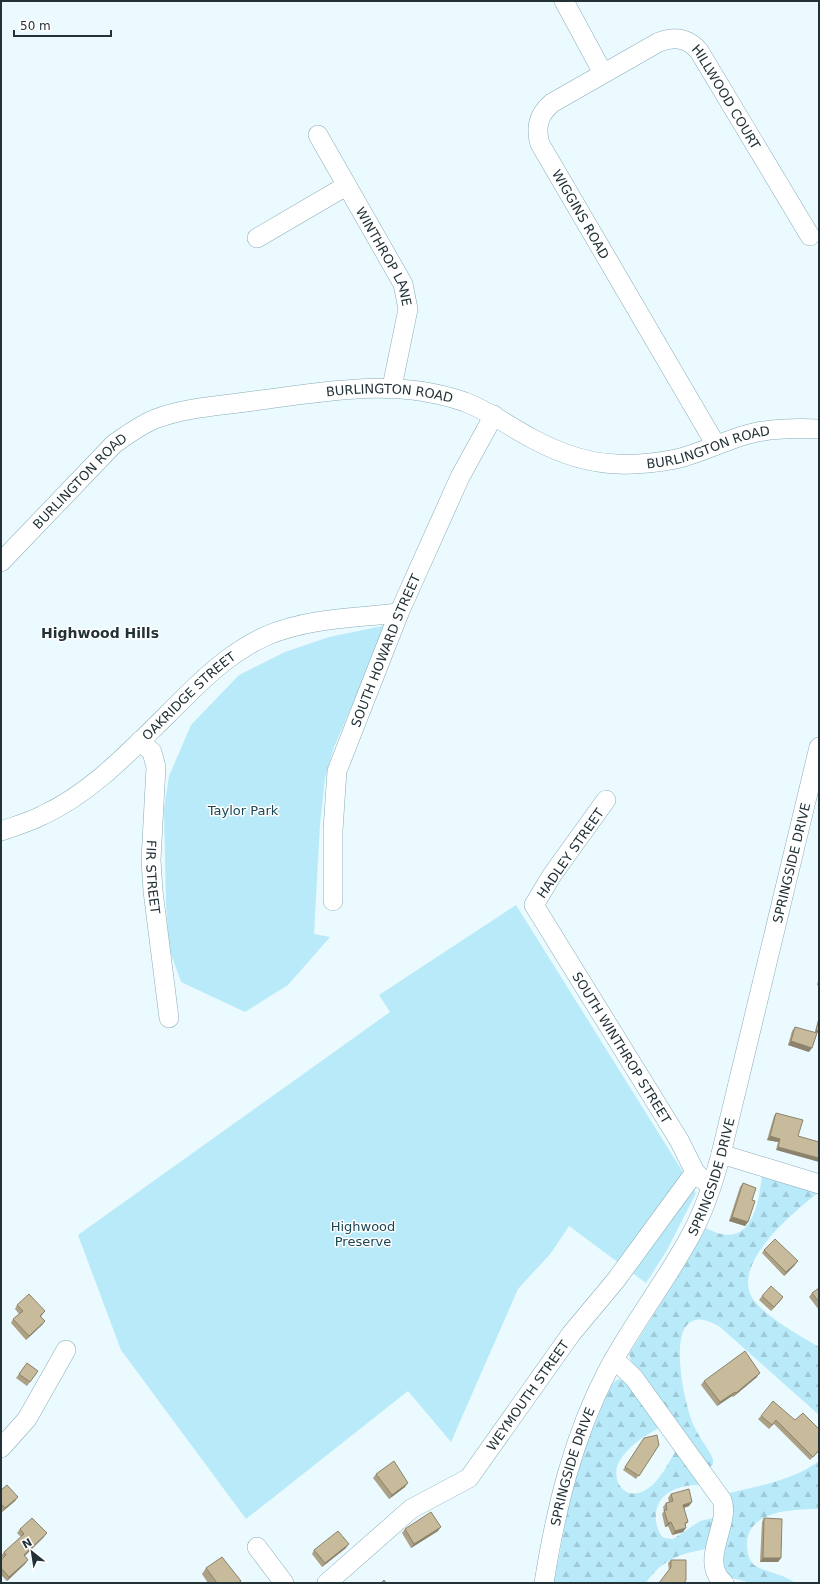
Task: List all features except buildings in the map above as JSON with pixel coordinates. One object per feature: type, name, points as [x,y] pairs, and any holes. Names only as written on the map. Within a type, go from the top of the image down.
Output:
[{"type":"street","points":[[564,1],[603,73]]},
{"type":"street","name":"HILLWOOD COURT","points":[[603,73],[668,38],[687,40],[694,46],[810,236]]},
{"type":"street","name":"WIGGINS ROAD","points":[[603,73],[552,103],[545,109],[540,117],[538,136],[540,144],[716,445]]},
{"type":"street","name":"WINTHROP LANE","points":[[318,135],[346,186],[396,269],[406,295],[408,309],[406,323],[392,387]]},
{"type":"street","points":[[257,238],[346,186]]},
{"type":"street","name":"BURLINGTON ROAD","points":[[1,562],[107,450],[133,430],[154,420],[191,409],[358,388],[392,387],[434,394],[466,402],[494,415],[557,451],[589,461],[616,464],[644,464],[677,459],[752,434],[775,430],[819,429]]},
{"type":"street","name":"SOUTH HOWARD STREET","points":[[333,901],[333,830],[337,771],[399,613],[460,476],[494,415]]},
{"type":"street","name":"OAKRIDGE STREET","points":[[1,831],[44,815],[65,803],[101,777],[222,663],[245,647],[266,636],[303,624],[399,613]]},
{"type":"street","name":"FIR STREET","points":[[140,741],[152,752],[156,767],[151,860],[153,890],[169,1018]]},
{"type":"street","name":"SPRINGSIDE DRIVE","points":[[544,1583],[556,1514],[571,1458],[588,1412],[614,1359],[686,1244],[711,1188],[721,1154],[819,747]]},
{"type":"street","name":"HADLEY STREET","points":[[534,905],[552,875],[606,800]]},
{"type":"street","name":"SOUTH WINTHROP STREET","points":[[534,905],[679,1140],[695,1172],[711,1188]]},
{"type":"street","points":[[721,1154],[819,1184]]},
{"type":"street","name":"WEYMOUTH STREET","points":[[327,1583],[411,1509],[469,1478],[571,1334],[616,1280],[695,1172]]},
{"type":"street","points":[[1,1448],[27,1419],[66,1350]]},
{"type":"street","points":[[614,1359],[634,1378],[722,1500],[723,1510],[714,1561],[717,1576],[724,1583]]},
{"type":"street","points":[[257,1547],[284,1583]]},
{"type":"green space","name":"Taylor Park","points":[[387,625],[334,747],[325,778],[320,825],[314,934],[330,937],[288,985],[245,1012],[181,982],[169,948],[166,903],[164,809],[169,776],[191,725],[239,675],[285,652],[329,637]]},
{"type":"green space","name":"Highwood Preserve","points":[[516,905],[696,1193],[667,1250],[646,1283],[569,1226],[551,1253],[518,1289],[451,1442],[408,1391],[246,1519],[121,1350],[78,1235],[390,1012],[379,995]]},
{"type":"green space","points":[[762,1174],[819,1192],[796,1211],[771,1236],[752,1265],[748,1279],[750,1293],[761,1308],[791,1331],[819,1347],[819,1415],[720,1327],[701,1320],[689,1323],[682,1335],[680,1352],[681,1372],[684,1392],[693,1424],[713,1459],[713,1464],[710,1467],[631,1361],[629,1354],[687,1262],[706,1228],[721,1234],[733,1234],[742,1230],[749,1222],[755,1212],[761,1187]]},
{"type":"green space","points":[[619,1379],[627,1383],[659,1428],[637,1442],[627,1451],[619,1462],[616,1475],[621,1487],[630,1493],[637,1493],[649,1488],[659,1478],[676,1450],[701,1485],[684,1486],[669,1492],[663,1497],[656,1512],[658,1528],[664,1538],[673,1539],[700,1521],[714,1518],[707,1549],[680,1555],[672,1559],[658,1569],[646,1583],[554,1583],[570,1499],[582,1455],[610,1387]]},
{"type":"green space","points":[[819,1461],[819,1509],[786,1511],[774,1514],[763,1518],[755,1524],[749,1533],[747,1549],[751,1562],[761,1569],[785,1577],[795,1583],[751,1583],[728,1577],[722,1565],[731,1500],[729,1493],[776,1482],[799,1473]]},
{"type":"district","name":"Highwood Hills","points":[[100,633]]}]
